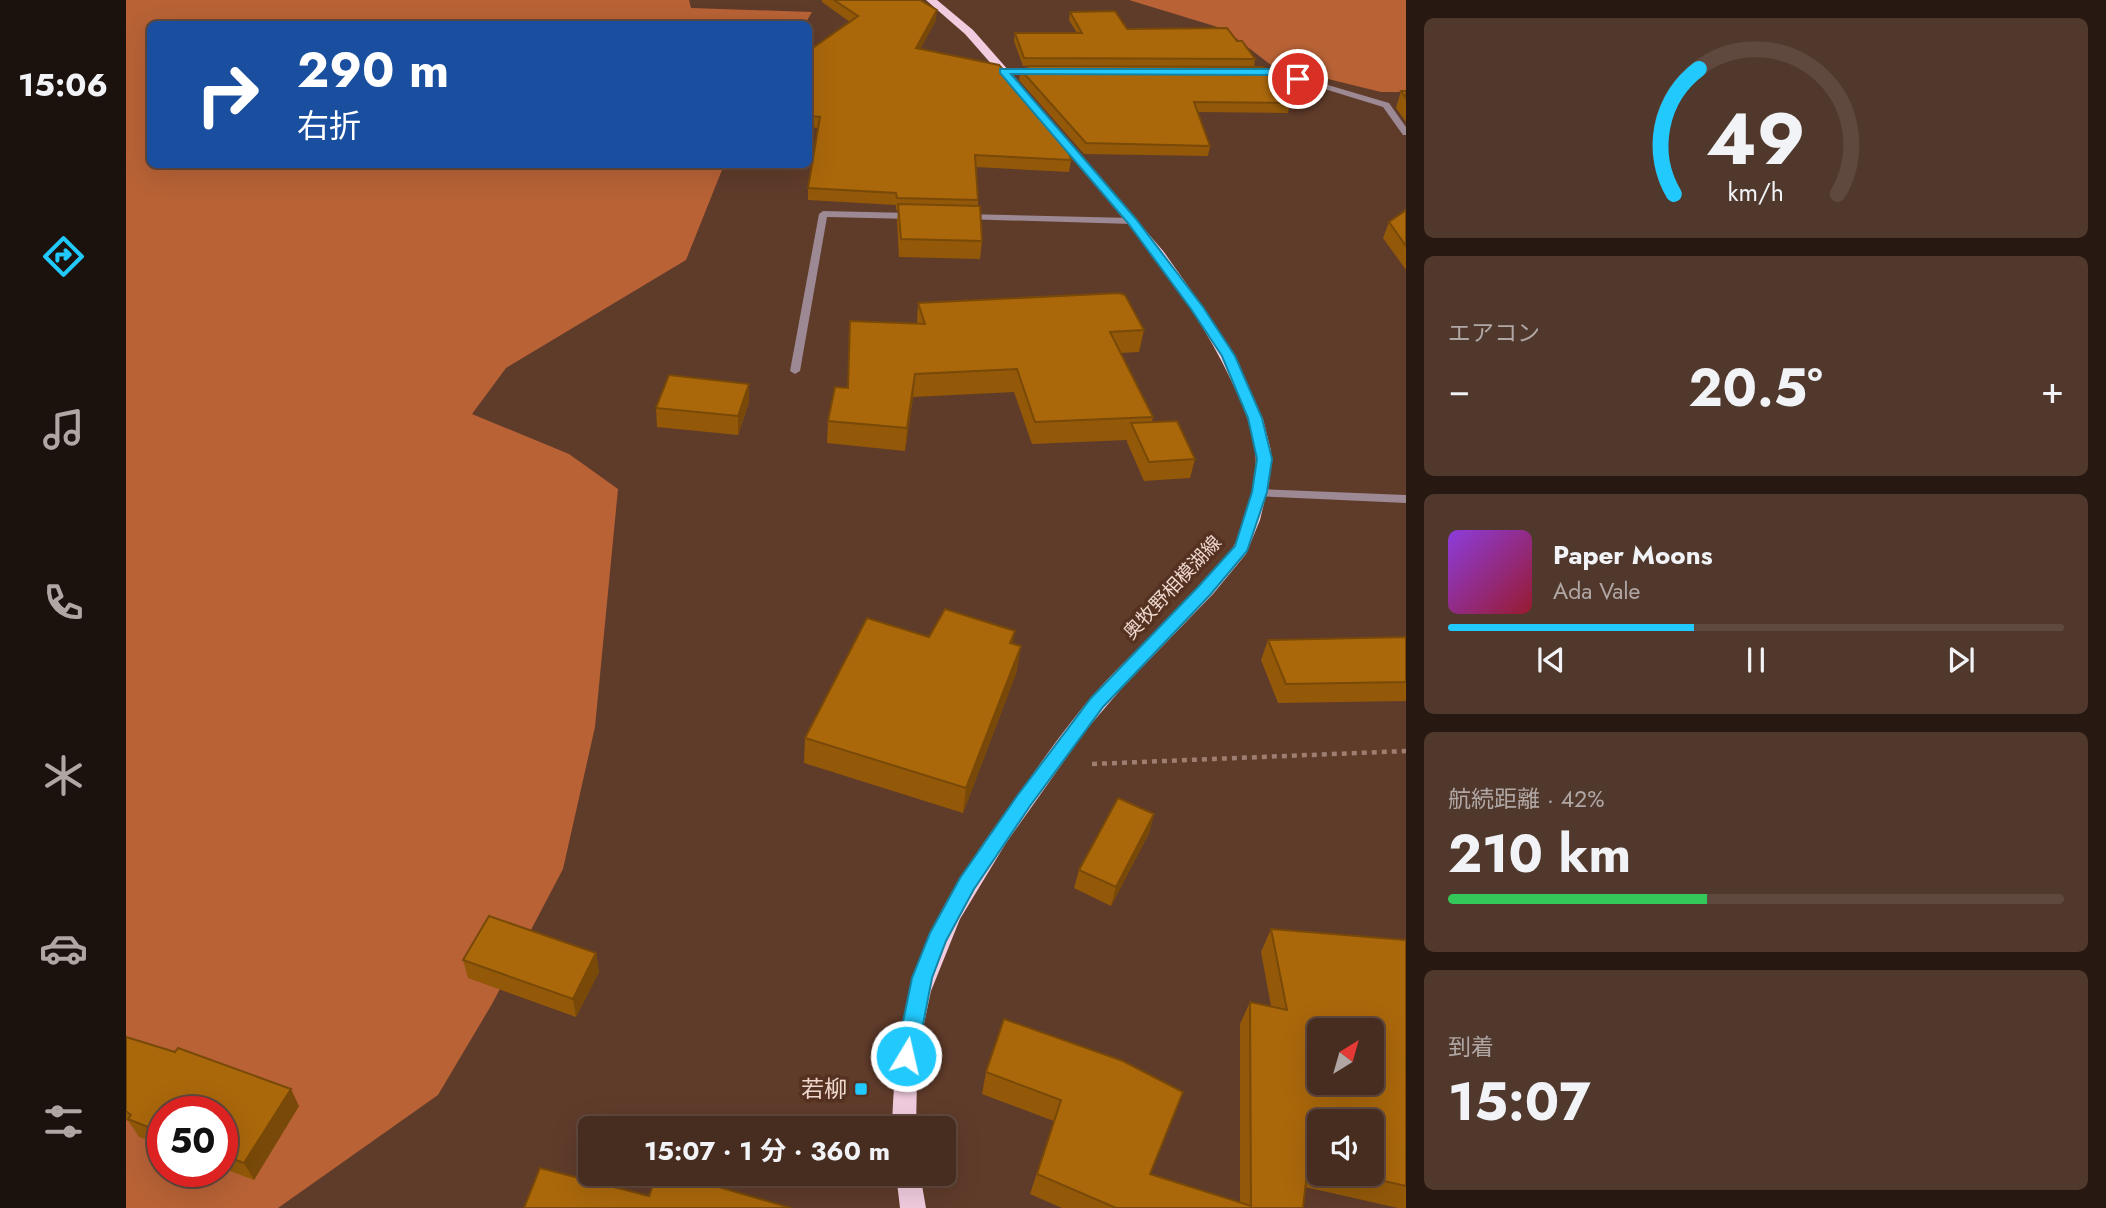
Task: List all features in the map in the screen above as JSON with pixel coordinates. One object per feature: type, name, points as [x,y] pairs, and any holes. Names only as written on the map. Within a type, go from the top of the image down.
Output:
[{"type":"main road","points":[[932,0],[969,32],[1020,91]]},
{"type":"main road","name":"奥牧野相模湖線","points":[[904,1116],[903,1082],[909,1030],[922,978],[937,939],[967,883],[1049,765],[1097,702],[1204,591],[1242,547],[1260,492],[1265,459],[1255,418],[1229,356],[1197,307],[1132,221],[1038,111]]},
{"type":"main road","points":[[910,1186],[913,1208]]},
{"type":"street","points":[[1003,71],[1055,70]]},
{"type":"street","points":[[1237,71],[1277,72],[1386,106],[1405,131]]},
{"type":"street","points":[[795,371],[822,214],[917,216]]},
{"type":"street","points":[[957,217],[1132,221]]},
{"type":"street","points":[[1260,492],[1406,499]]},
{"type":"path","points":[[1049,765],[1406,751]]},
{"type":"shaded area","points":[[126,0],[689,0],[691,8],[812,12],[807,21],[147,21],[147,168],[723,168],[686,260],[506,368],[472,414],[569,454],[618,489],[595,727],[563,869],[492,1004],[438,1095],[278,1208],[126,1208]]},
{"type":"shaded area","points":[[1129,0],[1406,0],[1406,92],[1381,92],[1271,65],[1224,29]]},
{"type":"building","points":[[834,0],[920,0],[937,10],[916,48],[999,65],[1066,141],[1071,160],[975,155],[978,200],[897,198],[896,193],[808,188],[820,117],[812,116],[812,49],[858,16]]},
{"type":"building","points":[[1115,11],[1127,29],[1227,28],[1237,41],[1242,41],[1255,59],[1024,58],[1015,33],[1082,33],[1070,12]]},
{"type":"building","points":[[1027,66],[1263,67],[1290,103],[1194,102],[1210,146],[1086,143],[1021,70],[1029,72]]},
{"type":"building","points":[[898,204],[980,206],[982,241],[901,239]]},
{"type":"building","points":[[1406,210],[1406,246],[1389,222]]},
{"type":"building","points":[[1119,293],[1125,295],[1144,330],[1110,332],[1153,417],[1035,422],[1017,369],[915,374],[907,428],[828,421],[835,387],[848,388],[850,321],[925,324],[918,303]]},
{"type":"building","points":[[669,375],[749,384],[738,416],[656,408]]},
{"type":"building","points":[[1177,421],[1195,459],[1149,462],[1131,423]]},
{"type":"building","points":[[945,609],[1015,631],[1010,643],[1021,646],[966,788],[805,738],[867,618],[929,637]]},
{"type":"building","points":[[1406,637],[1406,682],[1286,684],[1268,640]]},
{"type":"building","points":[[1118,798],[1154,814],[1116,887],[1079,870]]},
{"type":"building","points":[[489,916],[596,953],[573,999],[463,960]]},
{"type":"building","points":[[1271,929],[1406,940],[1406,1186],[1384,1181],[1384,1109],[1307,1109],[1307,1173],[1303,1208],[1116,1208],[1037,1174],[1061,1100],[986,1072],[1004,1019],[1123,1061],[1183,1092],[1150,1174],[1251,1206],[1250,1002],[1287,1010]]},
{"type":"building","points":[[126,1037],[175,1052],[178,1048],[291,1089],[244,1163],[238,1161],[238,1096],[147,1096],[147,1127],[128,1119],[131,1115],[126,1111]]},
{"type":"building","points":[[540,1168],[578,1178],[578,1186],[610,1186],[649,1196],[653,1186],[715,1186],[791,1208],[524,1208]]},
{"type":"place","name":"若柳","points":[[861,1089]]},
{"type":"route","points":[[906,1056],[909,1030],[922,978],[937,939],[967,883],[1023,801],[1097,702],[1204,591],[1242,547],[1260,492],[1265,459],[1255,418],[1229,356],[1197,307],[1132,221],[1003,71],[1145,69],[1277,72],[1298,79]]}]
